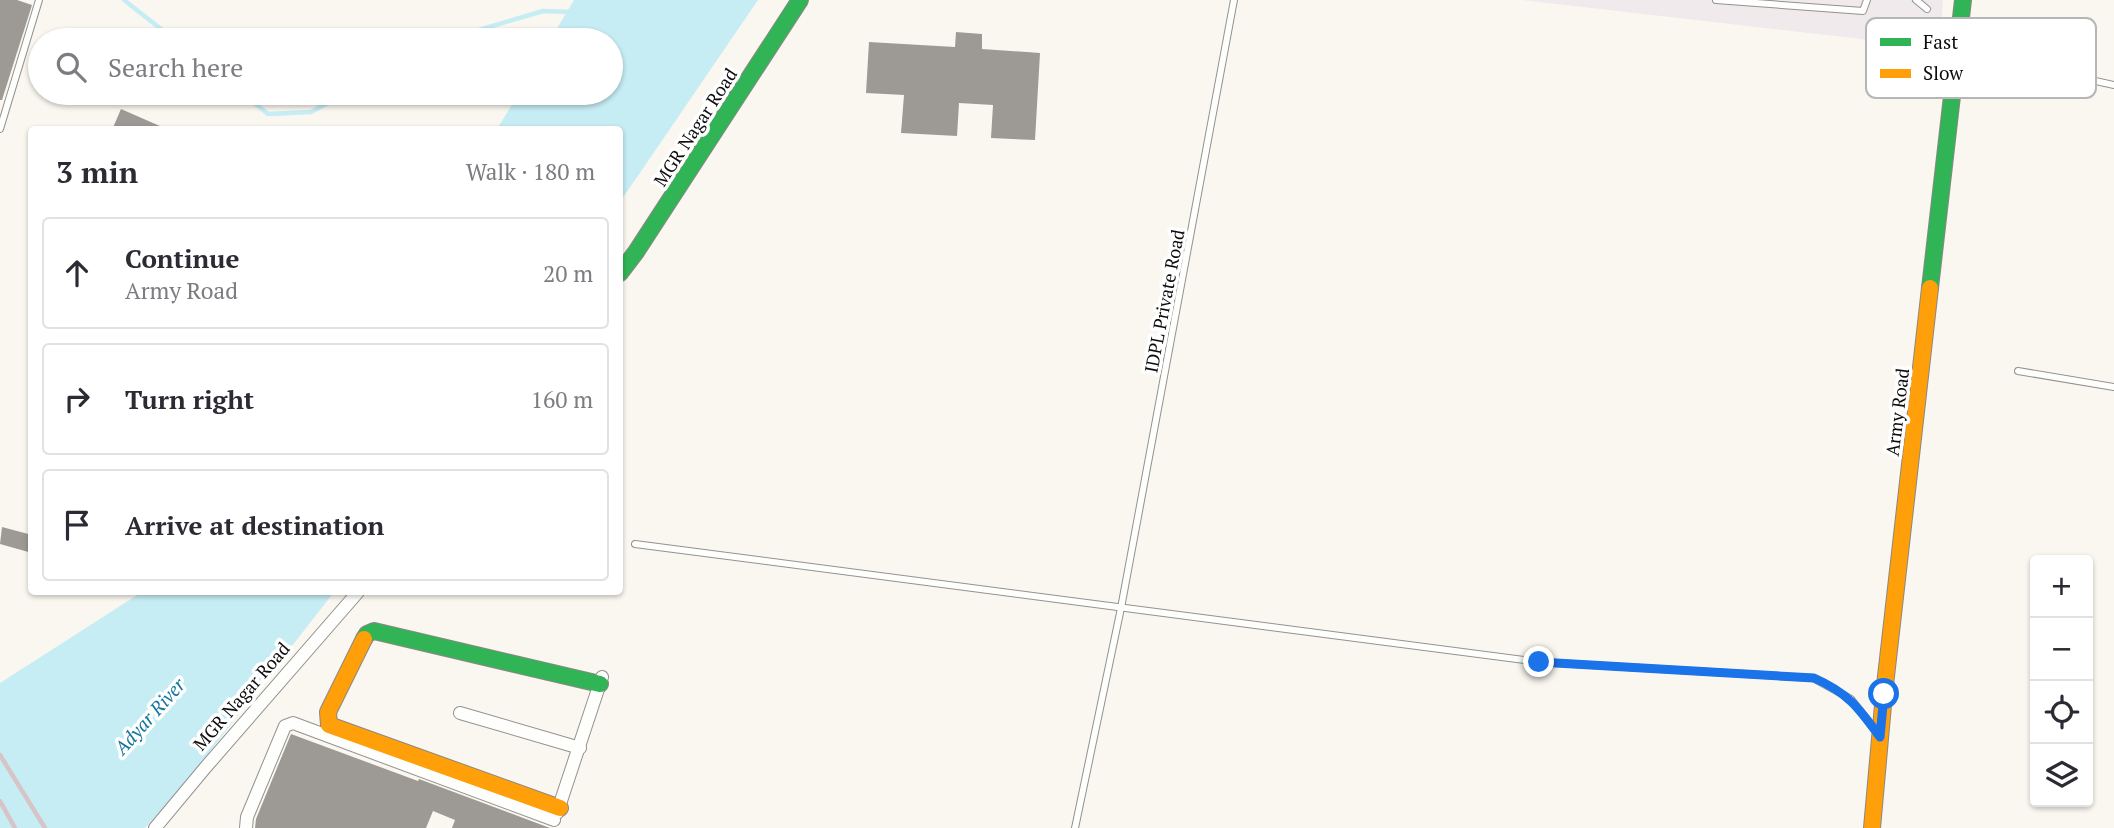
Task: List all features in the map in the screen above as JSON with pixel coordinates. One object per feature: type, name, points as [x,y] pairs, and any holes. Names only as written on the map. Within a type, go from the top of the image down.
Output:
[{"type":"street","name":"MGR Nagar Road","points":[[623,269],[800,0]]},
{"type":"street","name":"Army Road","points":[[1961,18],[1963,0]]},
{"type":"street","name":"Army Road","points":[[1872,828],[1953,98]]},
{"type":"street","name":"MGR Nagar Road","points":[[155,828],[355,595]]},
{"type":"street","points":[[374,631],[601,680],[555,819],[329,725],[328,712],[367,634],[374,631]]},
{"type":"street","points":[[460,713],[580,748]]},
{"type":"street","points":[[246,828],[247,817],[285,726],[293,723],[555,819]]},
{"type":"lane","points":[[31,28],[39,0]]},
{"type":"lane","name":"IDPL Private Road","points":[[1075,828],[1121,608],[1234,0]]},
{"type":"lane","points":[[1718,0],[1863,11],[1867,0]]},
{"type":"lane","points":[[1916,0],[1927,9]]},
{"type":"lane","points":[[0,130],[28,37]]},
{"type":"lane","points":[[2096,81],[2114,85]]},
{"type":"lane","points":[[2018,370],[2114,387]]},
{"type":"lane","points":[[635,544],[1539,662],[1814,678],[1851,699],[1880,737]]},
{"type":"shaded area","points":[[1522,0],[1943,0],[1942,18],[1866,18],[1866,40]]},
{"type":"water","points":[[574,0],[758,0],[623,198],[623,126],[499,126],[512,105],[623,105],[623,28],[557,28]]},
{"type":"water","name":"Adyar River","points":[[137,595],[332,595],[176,795],[145,828],[0,828],[0,683]]},
{"type":"building","points":[[0,0],[17,0],[32,5],[2,100],[0,100]]},
{"type":"building","points":[[956,32],[982,34],[982,49],[1040,53],[1035,140],[991,138],[993,105],[959,103],[957,136],[901,133],[904,95],[866,93],[869,42],[955,47]]},
{"type":"building","points":[[121,109],[160,126],[114,126]]},
{"type":"building","points":[[2,527],[28,534],[28,552],[0,544]]},
{"type":"building","points":[[291,734],[550,828],[452,828],[455,820],[433,811],[426,828],[255,828],[256,819]]},
{"type":"waterway","points":[[124,0],[160,28]]},
{"type":"waterway","points":[[486,28],[543,11],[573,12]]},
{"type":"waterway","points":[[257,105],[268,114],[311,112],[324,105]]},
{"type":"railway","points":[[0,755],[45,828]]},
{"type":"railway","points":[[0,801],[15,828]]},
{"type":"traffic: fast","points":[[623,269],[800,0]]},
{"type":"traffic: fast","points":[[1961,18],[1963,0]]},
{"type":"traffic: fast","points":[[1930,288],[1952,98]]},
{"type":"traffic: fast","points":[[364,639],[374,631],[600,684]]},
{"type":"traffic: slow","points":[[1872,828],[1884,694],[1930,288]]},
{"type":"traffic: slow","points":[[364,639],[328,712],[329,725],[560,808]]},
{"type":"route","points":[[1539,662],[1814,678],[1851,699],[1880,737],[1884,694]]}]
